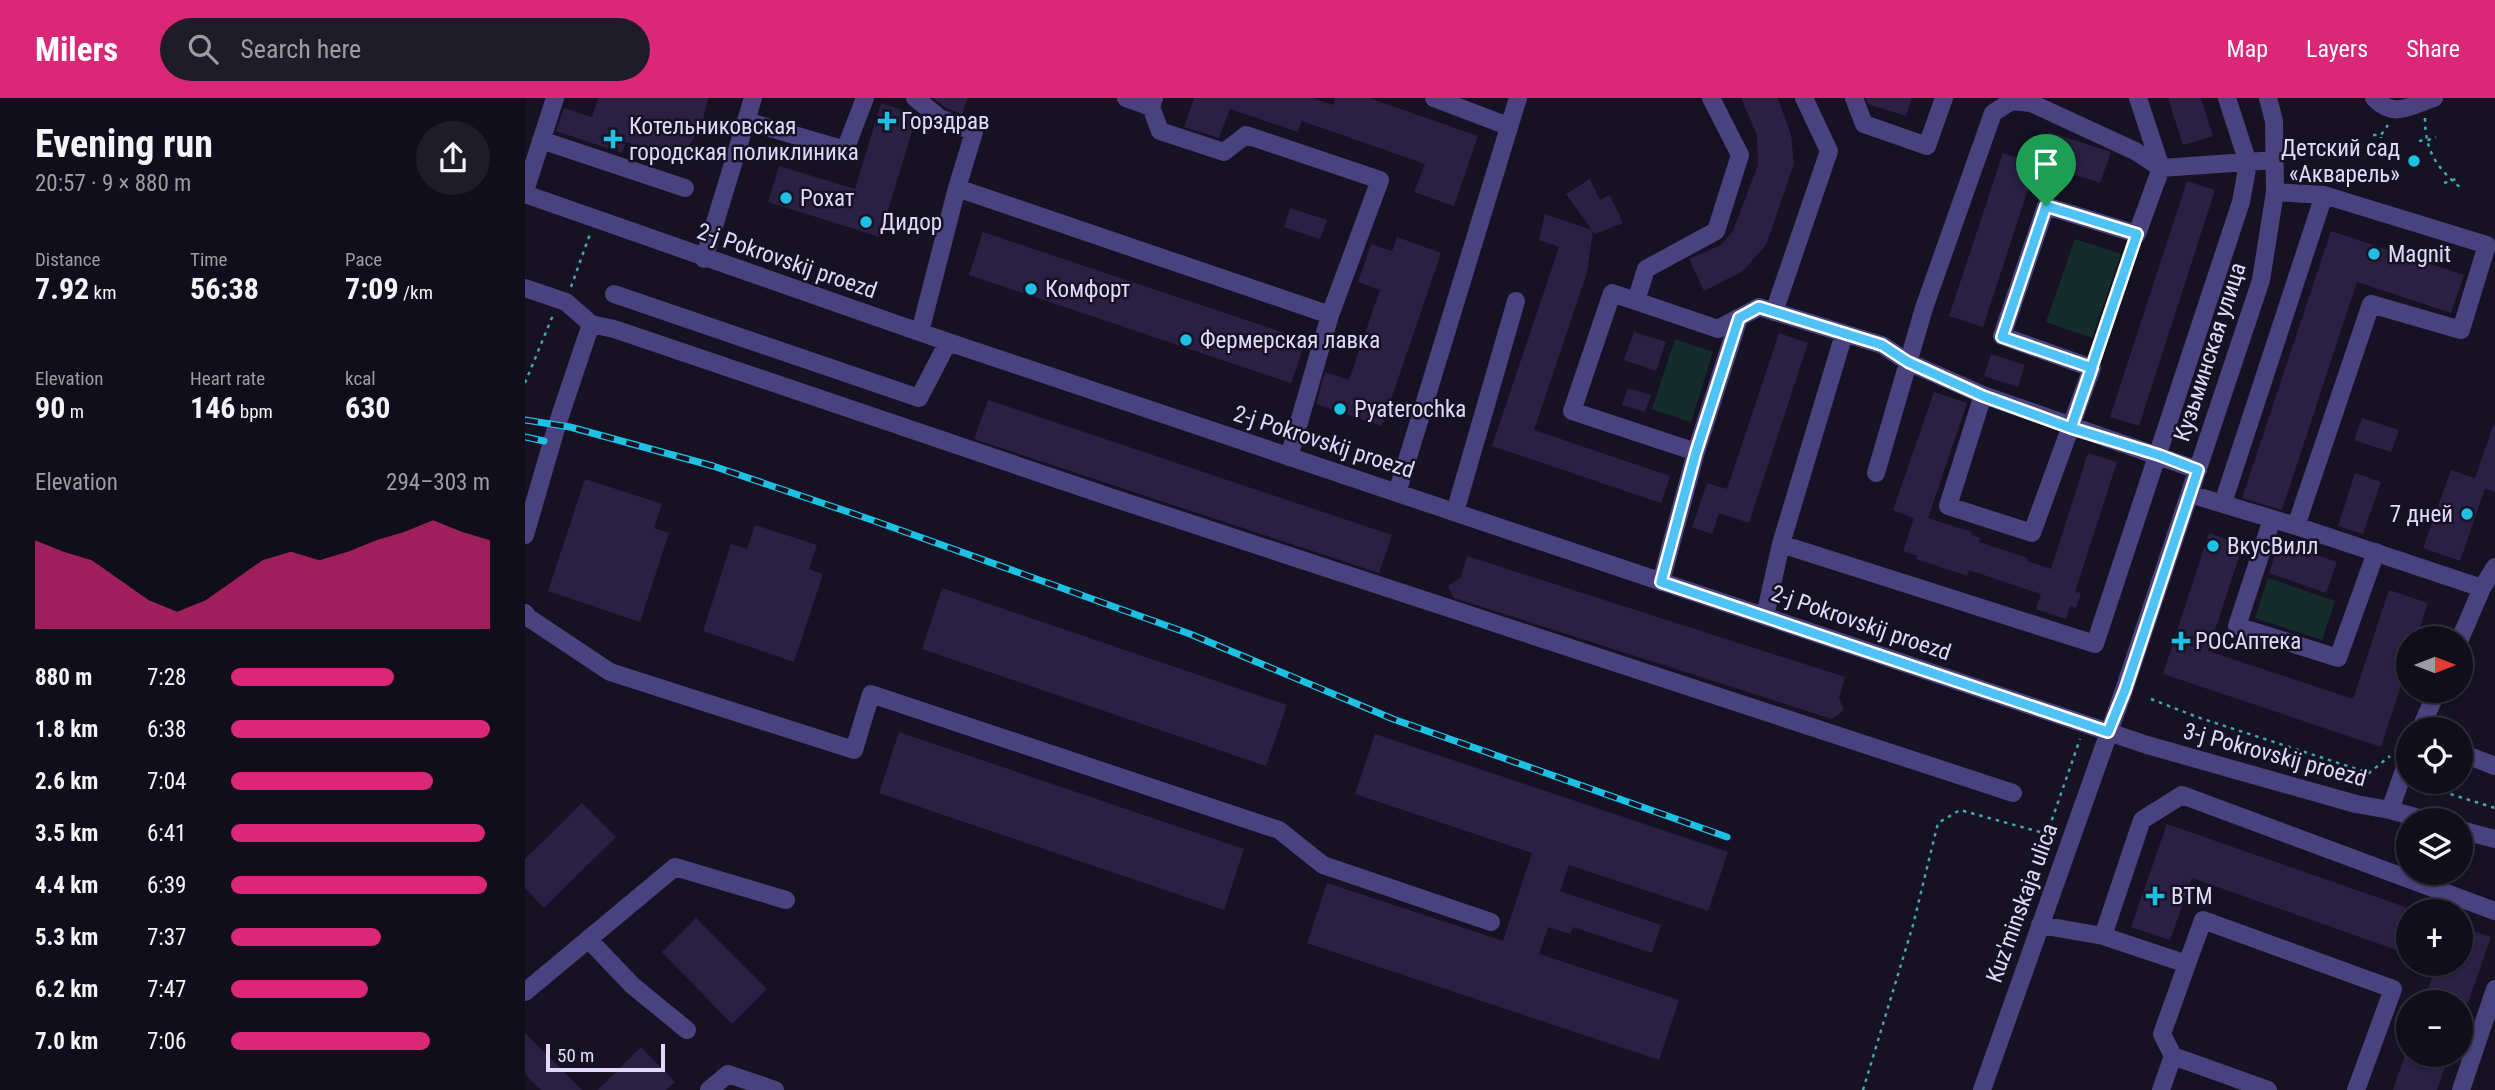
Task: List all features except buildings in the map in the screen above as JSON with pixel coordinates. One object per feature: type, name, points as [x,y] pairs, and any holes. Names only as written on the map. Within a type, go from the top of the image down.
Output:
[{"type":"street","points":[[525,193],[535,141],[555,98]]},
{"type":"street","points":[[704,258],[753,98]]},
{"type":"street","points":[[746,121],[845,150],[865,98]]},
{"type":"street","points":[[915,98],[940,118],[974,132],[920,332]]},
{"type":"street","points":[[1126,98],[1153,103],[1160,131],[1224,152],[1246,135],[1380,180],[1329,315],[1289,457]]},
{"type":"street","points":[[1434,98],[1509,126]]},
{"type":"street","points":[[1397,493],[1518,98]]},
{"type":"street","points":[[1636,301],[1646,269],[1716,232],[1740,155],[1711,98]]},
{"type":"street","points":[[1774,312],[1829,151],[1804,98]]},
{"type":"street","points":[[1854,98],[1864,124],[1927,146],[1944,98]]},
{"type":"street","points":[[1983,396],[1948,506],[2032,533],[2092,368],[2002,337],[2046,206],[2137,234],[2161,168],[2138,98]]},
{"type":"street","points":[[1781,544],[2095,644],[2241,202],[2248,163],[2227,98]]},
{"type":"street","name":"Кузьминская улица","points":[[2108,732],[2125,690],[2261,280],[2275,192],[2274,121],[2268,98]]},
{"type":"street","points":[[2374,98],[2390,110],[2399,110],[2432,99]]},
{"type":"street","points":[[1876,472],[1924,308],[1993,113],[2012,102],[2031,103],[2135,151],[2161,168],[2275,160]]},
{"type":"street","points":[[535,141],[685,188]]},
{"type":"street","points":[[957,188],[1329,315]]},
{"type":"street","points":[[2275,192],[2324,195],[2491,246],[2461,330],[2371,304],[2296,526]]},
{"type":"street","name":"2-j Pokrovskij proezd","points":[[525,193],[948,342],[2108,732]]},
{"type":"street","points":[[2223,503],[2324,195]]},
{"type":"street","points":[[525,288],[566,302],[591,324],[614,329],[1116,499],[2013,793]]},
{"type":"street","points":[[1696,452],[1572,411],[1612,293],[1718,329],[1759,307],[1882,345],[1908,362],[1983,396],[2198,470]]},
{"type":"street","points":[[614,294],[919,398],[948,342]]},
{"type":"street","points":[[1455,512],[1516,301]]},
{"type":"street","points":[[1661,582],[1696,452],[1739,318]]},
{"type":"street","points":[[525,535],[557,425],[591,324]]},
{"type":"street","points":[[1765,616],[1781,544],[1844,334]]},
{"type":"street","points":[[2190,495],[2296,526],[2483,588]]},
{"type":"street","points":[[2272,519],[2237,626],[2339,658],[2376,552]]},
{"type":"street","points":[[2466,626],[2495,567]]},
{"type":"street","points":[[525,613],[610,672],[854,750],[871,694],[1279,830],[1323,865],[1491,922]]},
{"type":"street","name":"3-j Pokrovskij proezd","points":[[2108,732],[2356,804],[2396,812]]},
{"type":"street","name":"Kuz'minskaja ulica","points":[[1982,1090],[2108,732]]},
{"type":"street","points":[[2473,758],[2495,766]]},
{"type":"street","points":[[2390,810],[2396,775]]},
{"type":"street","points":[[2103,936],[2142,820],[2182,795],[2495,911]]},
{"type":"street","points":[[2473,833],[2495,839]]},
{"type":"street","points":[[525,992],[675,867],[786,900]]},
{"type":"street","points":[[2268,1090],[2173,1056],[2162,1034],[2203,920],[2393,989],[2356,1090]]},
{"type":"street","points":[[2039,925],[2103,936],[2187,964]]},
{"type":"street","points":[[588,939],[633,986],[687,1030]]},
{"type":"street","points":[[2461,1090],[2495,989]]},
{"type":"street","points":[[2161,1090],[2173,1056]]},
{"type":"street","points":[[709,1090],[728,1074],[775,1090]]},
{"type":"path","points":[[2432,99],[2425,117],[2432,156],[2442,172],[2462,189]]},
{"type":"path","points":[[2380,155],[2381,135]]},
{"type":"path","points":[[2419,141],[2436,136]]},
{"type":"path","points":[[2444,183],[2454,180]]},
{"type":"path","points":[[2092,368],[2137,234]]},
{"type":"path","points":[[2151,699],[2197,717],[2369,773],[2396,759]]},
{"type":"path","points":[[1864,1090],[1913,925],[1938,823],[1960,810],[2047,834],[2081,737],[2078,732]]},
{"type":"path","points":[[2451,794],[2495,808]]},
{"type":"green space","points":[[2075,239],[2121,254],[2092,338],[2046,322]]},
{"type":"green space","points":[[1675,339],[1713,352],[1691,422],[1652,409]]},
{"type":"green space","points":[[2268,578],[2335,601],[2322,640],[2255,618]]},
{"type":"railway","points":[[525,420],[570,427],[713,466],[872,520],[1190,634],[1393,719],[1727,837]]},
{"type":"railway","points":[[525,437],[544,441]]},
{"type":"place","name":"Горздрав","points":[[887,121]]},
{"type":"place","name":"Котельниковская городская поликлиника","points":[[613,139]]},
{"type":"place","name":"Детский сад «Акварель»","points":[[2414,161]]},
{"type":"place","name":"Рохат","points":[[786,198]]},
{"type":"place","name":"Дидор","points":[[866,222]]},
{"type":"place","name":"Magnit","points":[[2374,254]]},
{"type":"place","name":"Комфорт","points":[[1031,289]]},
{"type":"place","name":"Фермерская лавка","points":[[1186,340]]},
{"type":"place","name":"Pyaterochka","points":[[1340,409]]},
{"type":"place","name":"7 дней","points":[[2467,514]]},
{"type":"place","name":"ВкусВилл","points":[[2213,546]]},
{"type":"place","name":"РОСАптека","points":[[2181,641]]},
{"type":"place","name":"ВТМ","points":[[2155,896]]},
{"type":"route","points":[[2046,206],[2002,337],[2092,368],[2071,428],[1983,396],[1908,362],[1882,345],[1759,307],[1739,318],[1696,452],[1661,582],[2108,732],[2125,690],[2198,470],[2071,428],[2092,368],[2137,234],[2046,206]]}]
